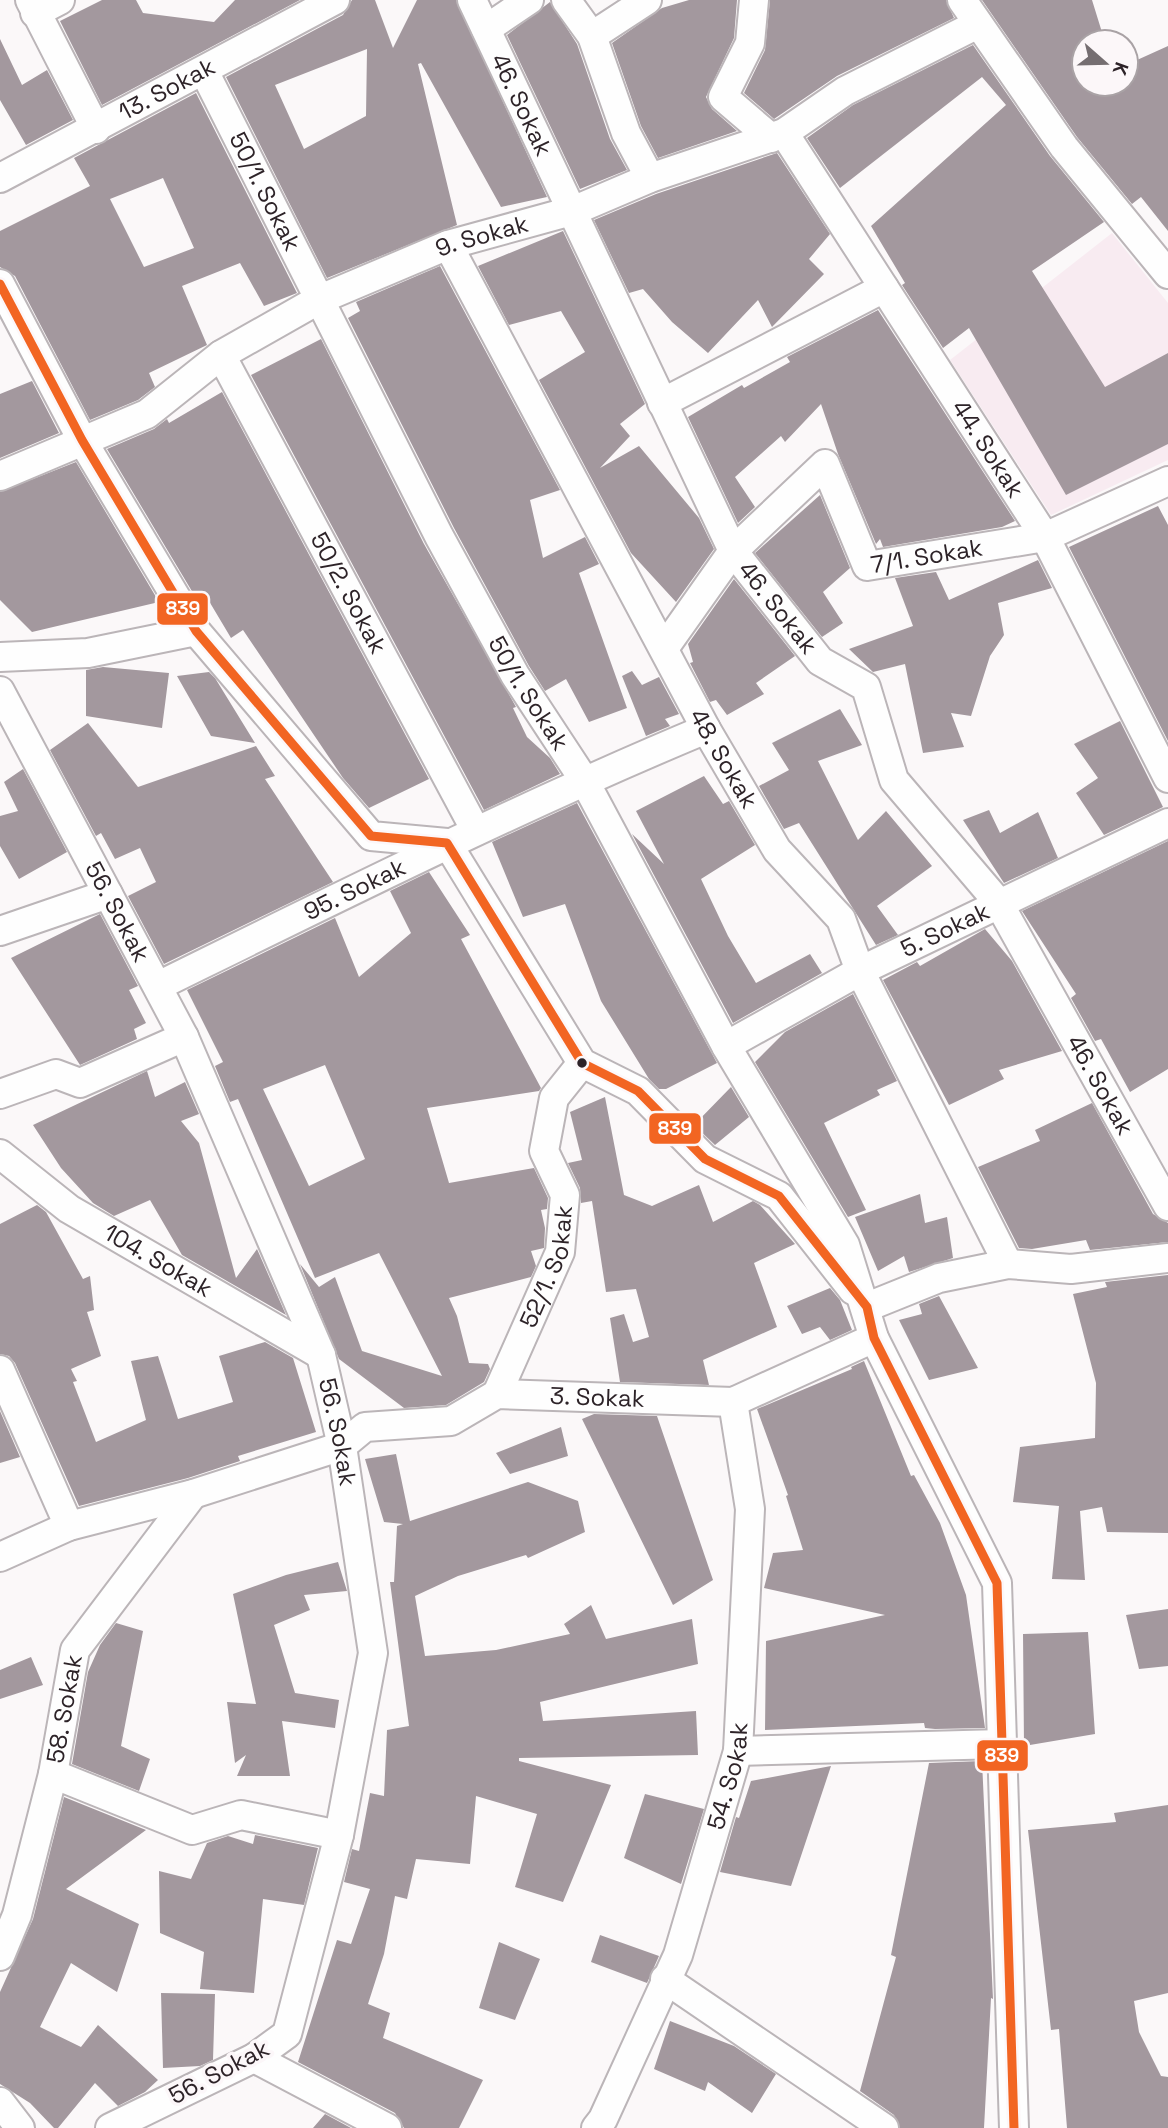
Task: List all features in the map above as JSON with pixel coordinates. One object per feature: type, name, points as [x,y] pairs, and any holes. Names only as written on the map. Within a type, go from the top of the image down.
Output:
[{"type":"street","name":"46. Sokak","points":[[472,0],[575,210],[662,403],[733,551],[820,661],[866,687],[894,780],[998,902],[1168,1206]]},
{"type":"street","points":[[486,29],[529,0]]},
{"type":"street","points":[[566,0],[592,36],[626,133],[650,178]]},
{"type":"street","points":[[592,36],[646,0]]},
{"type":"street","name":"44. Sokak","points":[[754,0],[750,43],[723,97],[777,135],[884,288],[1045,537],[1168,778]]},
{"type":"street","points":[[962,0],[1064,147],[1168,274]]},
{"type":"street","points":[[42,4],[96,129]]},
{"type":"street","name":"13. Sokak","points":[[0,178],[204,71],[321,4]]},
{"type":"street","name":"9. Sokak","points":[[0,476],[147,414],[221,355],[318,300],[448,245],[575,210],[650,178],[777,135],[845,91],[978,24]]},
{"type":"street","name":"50/1. Sokak","points":[[204,71],[318,300],[514,675],[584,780],[726,1046],[845,1245],[867,1307]]},
{"type":"street","name":"48. Sokak","points":[[448,245],[706,729],[776,850],[841,919],[860,971],[1008,1264]]},
{"type":"street","points":[[0,284],[82,440],[196,631],[371,836],[447,843],[582,1063],[638,1091],[705,1158],[779,1196],[867,1307],[874,1338],[997,1583],[1014,2128]]},
{"type":"street","points":[[662,403],[884,288]]},
{"type":"street","name":"50/2. Sokak","points":[[221,355],[476,831]]},
{"type":"street","name":"7/1. Sokak","points":[[664,647],[733,551],[825,464],[867,566],[1045,537]]},
{"type":"street","points":[[1045,537],[1168,481]]},
{"type":"street","points":[[0,657],[88,653],[196,631]]},
{"type":"street","name":"56. Sokak","points":[[0,691],[184,1037],[321,1355],[342,1446],[373,1653],[339,1835],[288,2034],[254,2058],[110,2128]]},
{"type":"street","name":"95. Sokak","points":[[158,986],[447,843],[584,780],[706,729]]},
{"type":"street","name":"5. Sokak","points":[[726,1046],[860,971],[1168,822]]},
{"type":"street","points":[[0,931],[108,894]]},
{"type":"street","points":[[0,1094],[56,1074],[80,1083],[184,1037]]},
{"type":"street","name":"52/1. Sokak","points":[[497,1394],[560,1252],[565,1195],[544,1152],[554,1098],[582,1063]]},
{"type":"street","name":"104. Sokak","points":[[0,1154],[69,1209],[321,1355]]},
{"type":"street","points":[[867,1307],[939,1278],[1008,1264],[1071,1269],[1168,1258]]},
{"type":"street","name":"3. Sokak","points":[[497,1394],[733,1402],[874,1338]]},
{"type":"street","points":[[0,1370],[69,1526]]},
{"type":"street","points":[[0,1557],[69,1526],[193,1494],[342,1446],[365,1427],[451,1422],[497,1394]]},
{"type":"street","name":"54. Sokak","points":[[596,2128],[603,2119],[678,1955],[738,1751],[750,1509],[733,1402]]},
{"type":"street","name":"58. Sokak","points":[[0,1956],[17,1915],[53,1773],[75,1650],[193,1494]]},
{"type":"street","points":[[738,1751],[1002,1744]]},
{"type":"street","points":[[53,1773],[192,1830],[241,1815],[339,1835]]},
{"type":"street","points":[[665,1979],[884,2128]]},
{"type":"street","points":[[254,2058],[387,2128]]},
{"type":"street","points":[[0,2102],[20,2128]]},
{"type":"shaded area","points":[[1112,233],[1168,303],[1168,460],[1051,515],[950,360]]},
{"type":"building","points":[[102,0],[136,0],[143,13],[214,22],[235,0],[300,0],[102,105],[60,21]]},
{"type":"building","points":[[352,0],[375,0],[393,48],[417,0],[456,0],[547,197],[501,207],[421,63],[418,64],[457,225],[327,278],[226,77],[343,15]],"holes":[[[367,49],[366,116],[304,149],[275,85]]]},
{"type":"building","points":[[689,0],[737,0],[734,38],[706,97],[712,109],[737,131],[658,158],[641,126],[612,43],[662,8]]},
{"type":"building","points":[[770,0],[946,0],[954,18],[837,76],[774,119],[744,93],[765,50]]},
{"type":"building","points":[[982,0],[1092,0],[1101,28],[1070,28],[1070,98],[1140,98],[1140,59],[1168,46],[1168,231],[1141,197],[1132,204],[1077,137]]},
{"type":"building","points":[[550,2],[577,44],[610,139],[627,170],[580,189],[507,35]]},
{"type":"building","points":[[0,39],[22,85],[47,70],[73,120],[26,145],[0,100]]},
{"type":"building","points":[[973,45],[1050,156],[1104,222],[1032,271],[1105,387],[1168,353],[1168,444],[1066,495],[969,328],[943,348],[902,285],[905,283],[871,226],[1006,105],[982,77],[840,188],[807,138],[853,105]]},
{"type":"building","points":[[196,93],[297,293],[264,306],[240,263],[182,286],[207,345],[149,373],[155,387],[138,400],[90,420],[15,276],[0,267],[0,231],[90,186],[74,158]],"holes":[[[163,178],[194,248],[144,267],[110,199]]]},
{"type":"building","points":[[777,153],[830,234],[809,259],[824,274],[772,327],[758,300],[708,353],[672,322],[643,289],[629,293],[594,220],[656,194]]},
{"type":"building","points":[[563,231],[645,404],[620,424],[630,436],[600,468],[639,446],[699,518],[714,549],[676,602],[631,553],[539,380],[585,352],[561,311],[509,325],[478,266]]},
{"type":"building","points":[[440,266],[560,490],[530,500],[543,558],[585,537],[599,564],[579,573],[627,708],[589,722],[566,679],[545,691],[454,528],[348,318],[360,311],[356,302]]},
{"type":"building","points":[[878,310],[1015,521],[1002,527],[883,547],[880,539],[876,544],[838,454],[821,404],[785,442],[781,436],[735,477],[755,507],[738,523],[688,417],[742,385],[744,388],[790,362],[787,357]]},
{"type":"building","points":[[321,339],[424,544],[516,707],[513,708],[527,737],[550,758],[560,774],[484,810],[251,375]]},
{"type":"building","points":[[32,381],[59,433],[0,458],[0,394]]},
{"type":"building","points":[[222,392],[429,779],[369,808],[343,778],[243,630],[231,638],[203,591],[193,593],[107,449],[154,429],[167,419],[169,423]]},
{"type":"building","points":[[76,462],[159,602],[32,632],[0,600],[0,492]]},
{"type":"building","points":[[820,495],[850,568],[823,592],[843,623],[822,637],[755,553]]},
{"type":"building","points":[[1158,506],[1168,525],[1168,741],[1069,547]]},
{"type":"building","points":[[1038,560],[1052,588],[998,603],[1004,635],[990,656],[971,716],[951,713],[964,747],[923,753],[905,664],[873,672],[849,649],[913,626],[895,578],[936,572],[949,600]]},
{"type":"building","points":[[734,579],[795,656],[756,683],[764,694],[727,715],[716,700],[710,702],[690,663],[693,662],[688,644]]},
{"type":"building","points":[[103,667],[169,673],[162,728],[86,716],[86,670]]},
{"type":"building","points":[[632,671],[642,685],[659,677],[679,714],[665,719],[670,726],[646,736],[622,676]]},
{"type":"building","points":[[209,672],[255,743],[211,736],[177,676]]},
{"type":"building","points":[[840,709],[862,745],[818,761],[858,840],[886,811],[932,866],[877,906],[898,935],[876,945],[799,823],[784,829],[759,786],[789,770],[772,743]]},
{"type":"building","points":[[1120,721],[1163,807],[1104,835],[1076,793],[1098,778],[1074,744]]},
{"type":"building","points":[[88,723],[138,787],[256,746],[275,776],[265,779],[333,882],[164,964],[128,896],[156,882],[140,848],[115,859],[101,833],[96,836],[50,750]]},
{"type":"building","points":[[23,769],[67,852],[19,879],[0,846],[0,816],[18,811],[4,782]]},
{"type":"building","points":[[704,776],[723,804],[729,801],[755,845],[701,879],[728,936],[756,983],[810,954],[822,973],[733,1023],[632,834],[664,864],[636,811]]},
{"type":"building","points":[[577,803],[717,1063],[666,1089],[659,1089],[649,1079],[601,1001],[565,904],[523,917],[492,842]]},
{"type":"building","points":[[989,810],[1000,833],[1038,812],[1058,858],[1004,883],[963,820]]},
{"type":"building","points":[[1168,841],[1168,1069],[1130,1092],[1101,1039],[1095,1041],[1071,998],[1076,994],[1022,911]]},
{"type":"building","points":[[429,872],[470,935],[461,939],[541,1088],[539,1091],[427,1108],[449,1183],[534,1168],[548,1198],[547,1209],[541,1210],[545,1228],[544,1248],[531,1251],[536,1266],[531,1277],[449,1298],[457,1316],[469,1363],[488,1364],[490,1369],[484,1382],[446,1405],[404,1408],[339,1359],[300,1264],[319,1287],[335,1277],[362,1351],[442,1376],[379,1253],[315,1278],[238,1099],[230,1102],[215,1066],[223,1062],[187,990],[335,918],[359,977],[411,933],[390,891]],"holes":[[[325,1065],[365,1159],[309,1186],[263,1089]]]},
{"type":"building","points":[[100,914],[138,986],[129,990],[146,1023],[134,1029],[137,1039],[80,1065],[11,958]]},
{"type":"building","points":[[985,929],[1012,961],[1062,1051],[999,1070],[1004,1079],[949,1105],[883,980],[917,962],[920,966]]},
{"type":"building","points":[[853,994],[897,1081],[877,1090],[880,1095],[824,1123],[866,1210],[848,1217],[755,1062],[785,1032]]},
{"type":"building","points":[[147,1071],[155,1097],[185,1082],[199,1114],[181,1121],[199,1143],[236,1278],[257,1249],[286,1315],[182,1255],[150,1200],[114,1216],[93,1203],[61,1168],[33,1125]]},
{"type":"building","points":[[731,1087],[749,1117],[715,1145],[694,1125]]},
{"type":"building","points":[[605,1097],[624,1195],[652,1206],[699,1185],[713,1222],[753,1201],[760,1205],[795,1244],[754,1263],[777,1327],[703,1360],[709,1385],[620,1382],[610,1318],[624,1314],[633,1342],[649,1337],[636,1289],[606,1292],[592,1201],[581,1203],[580,1188],[568,1163],[582,1160],[570,1112]]},
{"type":"building","points":[[1092,1103],[1153,1214],[1168,1223],[1168,1242],[1090,1250],[1086,1240],[1032,1249],[1019,1248],[978,1167],[1040,1141],[1035,1130]]},
{"type":"building","points":[[920,1194],[925,1223],[947,1217],[953,1258],[909,1272],[904,1256],[878,1271],[855,1217]]},
{"type":"building","points":[[37,1205],[46,1212],[83,1279],[90,1276],[94,1310],[87,1312],[101,1356],[71,1369],[77,1381],[73,1382],[96,1442],[146,1420],[131,1361],[158,1356],[178,1419],[233,1402],[219,1356],[265,1342],[293,1358],[316,1432],[238,1456],[240,1461],[188,1478],[79,1506],[15,1363],[9,1356],[0,1354],[0,1224]]},
{"type":"building","points":[[1168,1275],[1168,1533],[1107,1532],[1102,1507],[1080,1511],[1085,1580],[1052,1579],[1059,1506],[1013,1502],[1020,1447],[1095,1438],[1096,1383],[1073,1294],[1107,1287],[1105,1282]]},
{"type":"building","points":[[830,1288],[840,1300],[852,1330],[830,1340],[820,1327],[802,1334],[787,1306]]},
{"type":"building","points":[[939,1296],[978,1368],[929,1380],[899,1320],[922,1314],[919,1304]]},
{"type":"building","points":[[864,1361],[911,1476],[914,1475],[940,1523],[966,1595],[985,1728],[935,1729],[925,1728],[924,1723],[765,1730],[766,1641],[885,1615],[764,1588],[773,1553],[803,1550],[786,1496],[788,1495],[757,1409],[852,1369],[851,1367]]},
{"type":"building","points":[[0,1411],[20,1457],[0,1463]]},
{"type":"building","points":[[594,1414],[657,1416],[713,1580],[673,1605],[582,1419]]},
{"type":"building","points":[[561,1427],[568,1456],[510,1474],[496,1453]]},
{"type":"building","points":[[396,1454],[410,1521],[528,1482],[578,1501],[585,1532],[528,1558],[526,1555],[458,1576],[415,1596],[425,1656],[496,1650],[570,1634],[564,1624],[591,1605],[606,1639],[692,1619],[698,1664],[540,1702],[543,1721],[696,1711],[698,1755],[519,1758],[519,1761],[611,1785],[563,1902],[515,1887],[537,1814],[476,1796],[470,1864],[416,1859],[407,1899],[395,1896],[384,1954],[368,2004],[390,2013],[383,2038],[483,2080],[459,2128],[404,2128],[395,2113],[298,2062],[337,1940],[351,1944],[370,1889],[344,1882],[352,1849],[359,1851],[370,1793],[384,1796],[387,1730],[409,1726],[390,1582],[394,1582],[397,1526],[403,1524],[384,1522],[365,1459]]},
{"type":"building","points":[[338,1562],[347,1591],[304,1595],[310,1610],[274,1625],[295,1693],[339,1700],[335,1728],[282,1721],[290,1776],[237,1776],[246,1755],[235,1763],[227,1702],[256,1704],[233,1594],[286,1575]]},
{"type":"building","points":[[1168,1609],[1168,1666],[1139,1669],[1126,1615]]},
{"type":"building","points":[[116,1623],[143,1631],[121,1746],[150,1759],[139,1791],[72,1764],[88,1672],[100,1645]]},
{"type":"building","points":[[1088,1632],[1095,1734],[1024,1746],[1023,1634]]},
{"type":"building","points":[[31,1657],[43,1685],[0,1699],[0,1670]]},
{"type":"building","points":[[982,1761],[993,1999],[991,1998],[984,2128],[900,2128],[894,2115],[860,2091],[896,1957],[891,1955],[929,1763]]},
{"type":"building","points":[[831,1766],[791,1886],[720,1872],[736,1817],[739,1818],[751,1781]]},
{"type":"building","points":[[645,1794],[704,1809],[681,1884],[624,1858]]},
{"type":"building","points":[[64,1797],[146,1830],[66,1889],[139,1924],[117,1992],[71,1963],[40,2027],[81,2047],[98,2025],[158,2080],[145,2092],[118,2106],[95,2083],[58,2128],[54,2128],[30,2103],[0,2084],[0,1992],[33,1919]]},
{"type":"building","points":[[1168,1805],[1168,1993],[1134,2001],[1139,2032],[1161,2076],[1168,2077],[1168,2128],[1067,2128],[1059,2029],[1051,2030],[1028,1830],[1116,1822],[1114,1813]]},
{"type":"building","points":[[255,1835],[318,1848],[304,1905],[263,1899],[254,1993],[200,1989],[204,1952],[160,1933],[159,1871],[191,1879],[207,1843],[228,1836],[253,1844]]},
{"type":"building","points":[[600,1935],[659,1956],[647,1983],[591,1962]]},
{"type":"building","points":[[499,1942],[540,1959],[515,2020],[479,2008]]},
{"type":"building","points":[[161,1993],[215,1994],[213,2060],[200,2066],[163,2068]]},
{"type":"building","points":[[670,2021],[734,2046],[776,2074],[752,2113],[708,2082],[705,2091],[654,2069]]},
{"type":"building","points":[[325,2114],[351,2128],[313,2128]]},
{"type":"transit line","name":"839","points":[[0,284],[82,440],[196,631],[371,836],[447,843],[582,1063],[638,1091],[705,1159],[779,1196],[867,1307],[874,1338],[997,1583],[1014,2128]]}]
